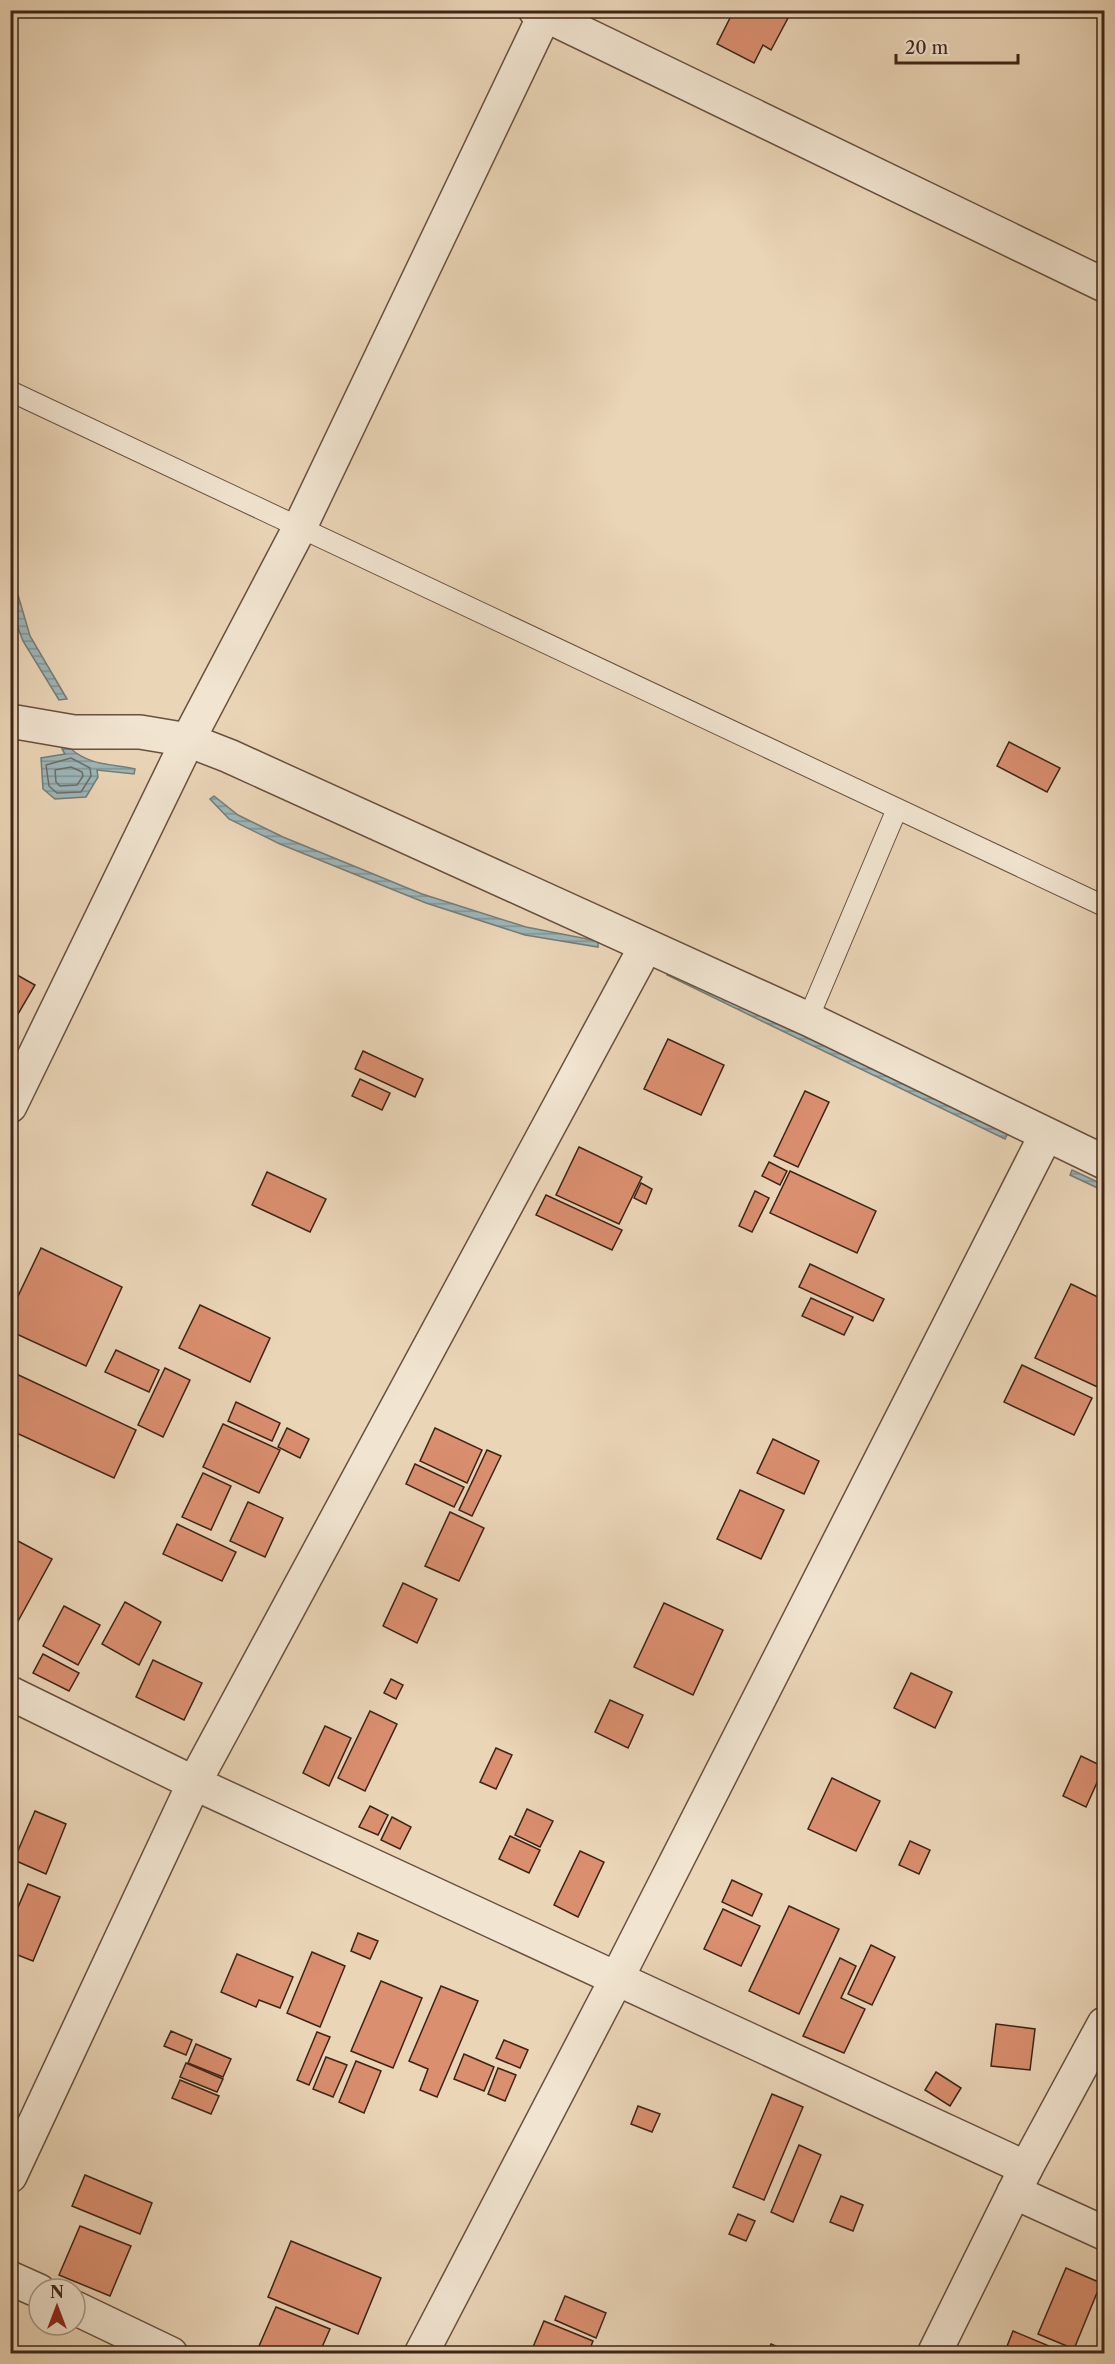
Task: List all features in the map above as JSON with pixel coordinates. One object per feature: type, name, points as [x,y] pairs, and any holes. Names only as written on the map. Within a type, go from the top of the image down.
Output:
[{"type":"street","points":[[10,1106],[188,740],[300,527],[540,12],[1104,285]]},
{"type":"street","points":[[10,721],[74,732],[140,732],[188,740],[229,756],[808,1019],[1104,1162]]},
{"type":"street","points":[[10,2176],[194,1783],[646,946]]},
{"type":"street","points":[[421,2354],[616,1978],[1046,1135]]},
{"type":"street","points":[[10,1693],[194,1783],[616,1978],[1020,2180],[1104,2234]]},
{"type":"street","points":[[934,2354],[1020,2180],[1104,2024]]},
{"type":"street","points":[[10,2278],[27,2286]]},
{"type":"street","points":[[87,2314],[171,2354]]},
{"type":"lane","points":[[10,391],[1104,906]]},
{"type":"lane","points":[[808,1019],[897,809]]},
{"type":"water","points":[[11,571],[30,636],[67,699],[59,700],[23,641],[11,609]]},
{"type":"water","points":[[62,749],[71,749],[93,761],[135,769],[134,774],[97,770],[98,777],[86,797],[55,799],[43,789],[41,758],[65,754]]},
{"type":"water","points":[[214,796],[238,815],[283,837],[422,894],[526,927],[598,941],[598,947],[525,935],[426,903],[280,844],[229,819],[210,799]]},
{"type":"water","points":[[669,971],[1008,1133],[1005,1139],[667,975]]},
{"type":"water","points":[[1072,1170],[1104,1185],[1104,1191],[1070,1175]]},
{"type":"building","points":[[734,10],[775,10],[788,18],[771,50],[763,45],[754,63],[717,44]]},
{"type":"building","points":[[1009,742],[1060,768],[1047,792],[997,766]]},
{"type":"building","points":[[10,971],[35,985],[11,1026],[10,1026]]},
{"type":"building","points":[[668,1039],[724,1065],[701,1115],[644,1089]]},
{"type":"building","points":[[363,1051],[423,1079],[415,1097],[355,1069]]},
{"type":"building","points":[[360,1079],[390,1093],[382,1110],[352,1096]]},
{"type":"building","points":[[805,1091],[829,1102],[798,1167],[774,1156]]},
{"type":"building","points":[[579,1147],[642,1177],[619,1224],[556,1195]]},
{"type":"building","points":[[769,1162],[787,1171],[780,1185],[762,1176]]},
{"type":"building","points":[[790,1171],[876,1211],[857,1253],[770,1213]]},
{"type":"building","points":[[267,1172],[326,1199],[310,1232],[252,1205]]},
{"type":"building","points":[[641,1183],[652,1189],[646,1204],[634,1198]]},
{"type":"building","points":[[755,1191],[769,1198],[752,1232],[739,1226]]},
{"type":"building","points":[[546,1195],[622,1230],[612,1250],[536,1215]]},
{"type":"building","points":[[41,1248],[122,1287],[86,1366],[10,1331],[10,1313]]},
{"type":"building","points":[[810,1264],[884,1299],[873,1321],[799,1287]]},
{"type":"building","points":[[1071,1284],[1104,1300],[1104,1390],[1035,1358]]},
{"type":"building","points":[[811,1298],[853,1317],[844,1335],[802,1316]]},
{"type":"building","points":[[200,1305],[270,1338],[250,1382],[179,1348]]},
{"type":"building","points":[[116,1350],[159,1370],[149,1392],[105,1372]]},
{"type":"building","points":[[1022,1365],[1092,1398],[1074,1435],[1004,1402]]},
{"type":"building","points":[[165,1368],[190,1380],[163,1437],[138,1425]]},
{"type":"building","points":[[10,1371],[136,1430],[114,1478],[10,1430]]},
{"type":"building","points":[[236,1402],[280,1423],[272,1441],[228,1421]]},
{"type":"building","points":[[223,1424],[280,1450],[259,1493],[203,1467]]},
{"type":"building","points":[[287,1428],[309,1439],[300,1458],[278,1447]]},
{"type":"building","points":[[435,1428],[482,1450],[467,1483],[420,1461]]},
{"type":"building","points":[[773,1439],[819,1461],[804,1494],[757,1473]]},
{"type":"building","points":[[10,1442],[18,1446],[10,1460]]},
{"type":"building","points":[[487,1450],[501,1456],[472,1516],[459,1510]]},
{"type":"building","points":[[415,1464],[464,1487],[454,1507],[406,1484]]},
{"type":"building","points":[[203,1473],[231,1486],[211,1530],[182,1517]]},
{"type":"building","points":[[740,1490],[784,1510],[761,1559],[717,1539]]},
{"type":"building","points":[[248,1502],[283,1518],[265,1557],[230,1541]]},
{"type":"building","points":[[450,1512],[484,1528],[459,1581],[425,1566]]},
{"type":"building","points":[[177,1524],[236,1552],[222,1581],[163,1554]]},
{"type":"building","points":[[16,1540],[52,1559],[11,1634],[10,1551]]},
{"type":"building","points":[[403,1583],[437,1599],[417,1643],[383,1626]]},
{"type":"building","points":[[125,1602],[161,1622],[139,1665],[102,1644]]},
{"type":"building","points":[[664,1603],[723,1630],[693,1695],[634,1667]]},
{"type":"building","points":[[64,1606],[100,1625],[78,1665],[43,1646]]},
{"type":"building","points":[[43,1654],[79,1673],[69,1691],[33,1673]]},
{"type":"building","points":[[153,1660],[202,1683],[184,1720],[136,1697]]},
{"type":"building","points":[[911,1673],[952,1692],[935,1728],[894,1708]]},
{"type":"building","points":[[391,1679],[403,1685],[396,1699],[384,1693]]},
{"type":"building","points":[[610,1700],[643,1715],[628,1748],[595,1732]]},
{"type":"building","points":[[370,1711],[397,1724],[365,1791],[338,1778]]},
{"type":"building","points":[[325,1726],[351,1738],[329,1786],[303,1773]]},
{"type":"building","points":[[496,1748],[512,1755],[496,1789],[480,1782]]},
{"type":"building","points":[[1081,1756],[1104,1767],[1086,1807],[1063,1796]]},
{"type":"building","points":[[832,1778],[880,1801],[856,1851],[808,1829]]},
{"type":"building","points":[[370,1806],[388,1815],[378,1835],[359,1827]]},
{"type":"building","points":[[527,1809],[553,1821],[540,1847],[515,1835]]},
{"type":"building","points":[[35,1811],[66,1824],[46,1874],[14,1860]]},
{"type":"building","points":[[392,1817],[411,1827],[400,1849],[381,1840]]},
{"type":"building","points":[[510,1836],[540,1850],[529,1873],[499,1859]]},
{"type":"building","points":[[910,1841],[930,1850],[919,1874],[899,1865]]},
{"type":"building","points":[[580,1851],[604,1862],[578,1917],[554,1905]]},
{"type":"building","points":[[732,1880],[762,1894],[752,1916],[722,1902]]},
{"type":"building","points":[[28,1884],[60,1897],[33,1961],[10,1952],[10,1926]]},
{"type":"building","points":[[789,1906],[839,1929],[799,2014],[749,1991]]},
{"type":"building","points":[[723,1909],[760,1926],[741,1966],[704,1949]]},
{"type":"building","points":[[358,1933],[378,1941],[370,1959],[351,1951]]},
{"type":"building","points":[[871,1945],[895,1957],[872,2005],[848,1994]]},
{"type":"building","points":[[312,1952],[345,1966],[320,2027],[287,2013]]},
{"type":"building","points":[[237,1954],[293,1977],[280,2008],[259,2000],[256,2007],[221,1992]]},
{"type":"building","points":[[840,1958],[856,1966],[841,1998],[865,2009],[844,2053],[803,2036]]},
{"type":"building","points":[[381,1981],[422,1998],[393,2068],[351,2051]]},
{"type":"building","points":[[441,1986],[478,2001],[437,2097],[420,2090],[428,2069],[409,2061]]},
{"type":"building","points":[[996,2024],[1035,2029],[1030,2070],[991,2066]]},
{"type":"building","points":[[171,2031],[192,2040],[186,2055],[164,2046]]},
{"type":"building","points":[[317,2032],[330,2037],[309,2085],[297,2080]]},
{"type":"building","points":[[504,2040],[528,2050],[520,2068],[496,2058]]},
{"type":"building","points":[[196,2044],[231,2059],[223,2077],[188,2063]]},
{"type":"building","points":[[464,2054],[494,2067],[484,2091],[454,2079]]},
{"type":"building","points":[[326,2057],[347,2065],[333,2097],[313,2089]]},
{"type":"building","points":[[356,2061],[381,2071],[364,2113],[339,2102]]},
{"type":"building","points":[[186,2063],[223,2079],[217,2092],[180,2077]]},
{"type":"building","points":[[498,2068],[516,2075],[505,2101],[488,2094]]},
{"type":"building","points":[[936,2072],[961,2088],[950,2106],[925,2090]]},
{"type":"building","points":[[180,2080],[219,2096],[211,2114],[172,2098]]},
{"type":"building","points":[[772,2094],[803,2107],[764,2200],[733,2187]]},
{"type":"building","points":[[638,2106],[660,2114],[652,2132],[631,2124]]},
{"type":"building","points":[[799,2145],[821,2155],[793,2222],[771,2212]]},
{"type":"building","points":[[85,2175],[152,2203],[140,2234],[72,2206]]},
{"type":"building","points":[[841,2196],[863,2205],[853,2231],[830,2222]]},
{"type":"building","points":[[738,2214],[755,2221],[746,2241],[729,2234]]},
{"type":"building","points":[[80,2226],[131,2246],[110,2296],[87,2287],[87,2277],[59,2275]]},
{"type":"building","points":[[291,2241],[381,2278],[358,2334],[268,2297]]},
{"type":"building","points":[[1066,2268],[1101,2283],[1074,2349],[1038,2334]]},
{"type":"building","points":[[565,2296],[606,2313],[596,2338],[555,2320]]},
{"type":"building","points":[[276,2307],[330,2329],[319,2354],[256,2353]]},
{"type":"building","points":[[544,2321],[593,2341],[588,2354],[530,2354]]},
{"type":"building","points":[[1013,2331],[1068,2354],[1004,2354]]},
{"type":"building","points":[[771,2344],[794,2354],[767,2354]]}]
